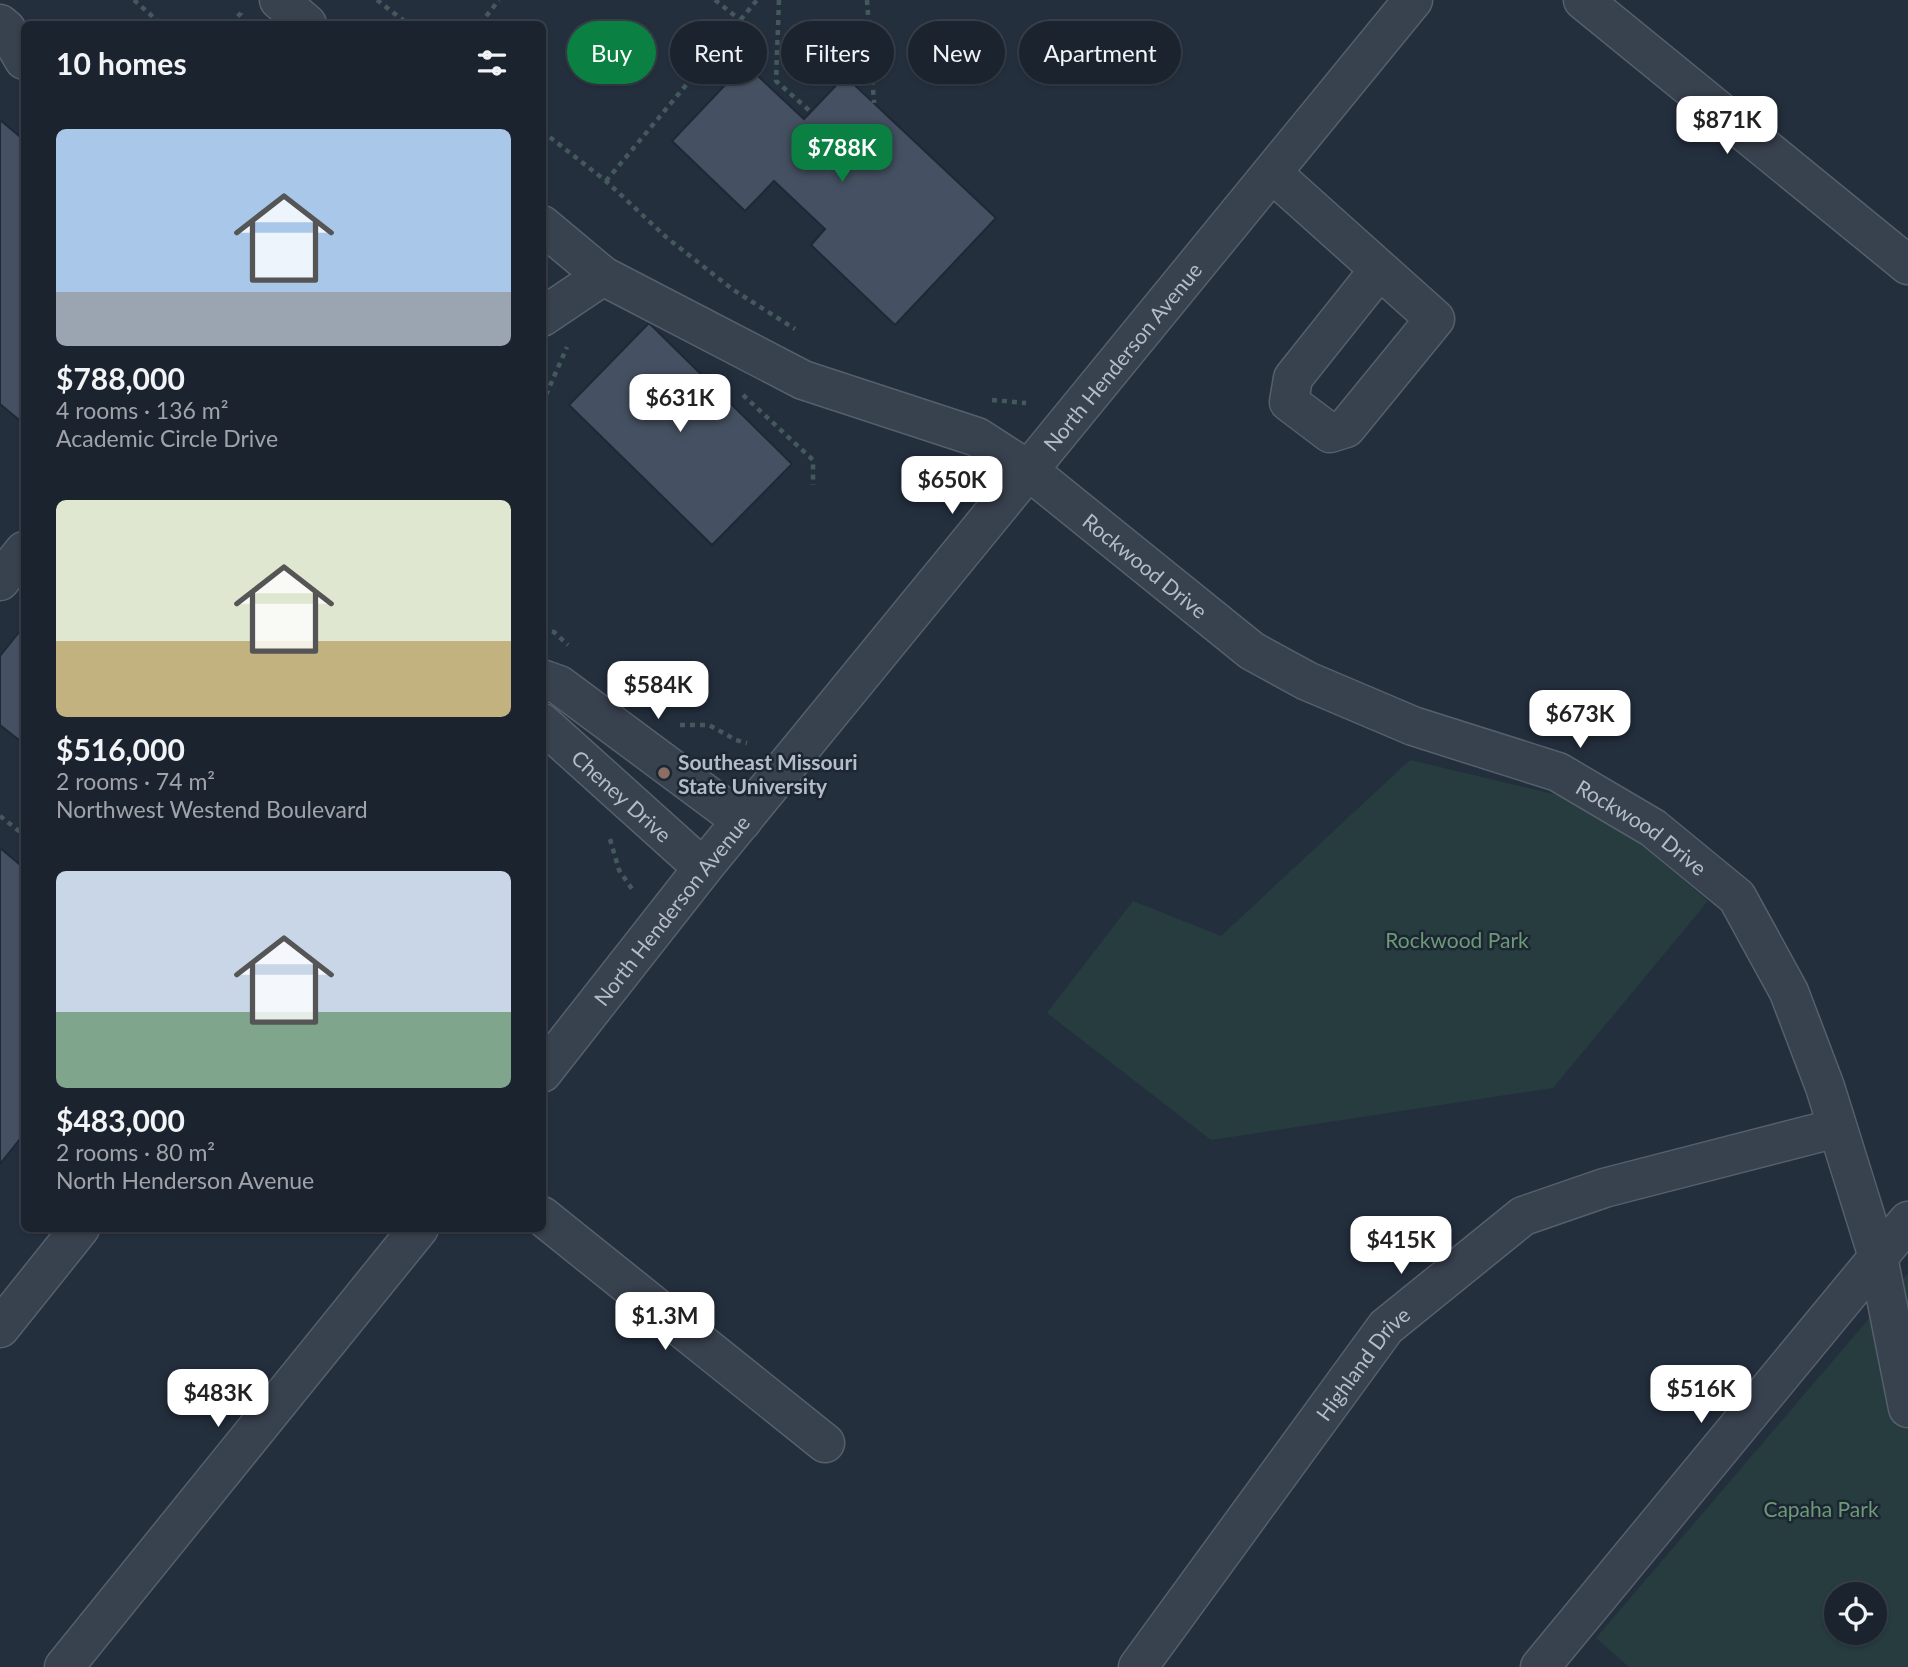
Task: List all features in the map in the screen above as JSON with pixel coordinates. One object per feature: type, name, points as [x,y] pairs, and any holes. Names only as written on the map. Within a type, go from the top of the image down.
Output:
[{"type":"street","points":[[279,0],[304,21]]},
{"type":"street","name":"North Henderson Avenue","points":[[546,1068],[703,868],[1413,0]]},
{"type":"street","points":[[1583,0],[1908,265]]},
{"type":"street","points":[[0,24],[6,29],[21,55]]},
{"type":"street","points":[[1272,173],[1379,270]]},
{"type":"street","name":"Rockwood Drive","points":[[546,228],[603,276],[803,380],[977,437],[1028,470],[1252,650],[1307,681],[1413,726],[1558,772],[1653,828],[1727,888],[1737,897],[1789,992],[1825,1087],[1878,1257],[1908,1408]]},
{"type":"street","points":[[556,330],[603,276]]},
{"type":"street","points":[[0,581],[21,555]]},
{"type":"street","points":[[546,680],[559,685],[742,821]]},
{"type":"street","name":"Cheney Drive","points":[[546,727],[703,868]]},
{"type":"street","name":"Highland Drive","points":[[1138,1667],[1386,1327],[1523,1216],[1604,1188],[1838,1128]]},
{"type":"street","points":[[546,1219],[825,1443]]},
{"type":"street","points":[[1540,1667],[1908,1221]]},
{"type":"street","points":[[0,1328],[77,1232]]},
{"type":"street","points":[[64,1667],[416,1232]]},
{"type":"path","points":[[134,0],[158,21]]},
{"type":"path","points":[[234,21],[240,13],[243,0]]},
{"type":"path","points":[[377,0],[404,21]]},
{"type":"path","points":[[482,21],[499,0]]},
{"type":"path","points":[[715,0],[739,19]]},
{"type":"path","points":[[606,181],[757,0]]},
{"type":"path","points":[[779,0],[776,81],[811,112]]},
{"type":"path","points":[[867,0],[874,103]]},
{"type":"path","points":[[546,134],[606,181],[666,237],[732,289],[797,330]]},
{"type":"path","points":[[546,383],[556,330]]},
{"type":"path","points":[[742,394],[813,460],[813,485]]},
{"type":"path","points":[[985,399],[1026,403]]},
{"type":"path","points":[[546,631],[554,632],[574,650]]},
{"type":"path","points":[[672,721],[680,725],[709,725],[747,743]]},
{"type":"path","points":[[0,816],[21,833]]},
{"type":"green space","name":"Rockwood Park","points":[[1410,760],[1562,796],[1643,845],[1708,901],[1553,1088],[1211,1140],[1047,1013],[1133,901],[1221,936]]},
{"type":"green space","name":"Capaha Park","points":[[1908,1273],[1908,1667],[1629,1667],[1596,1638]]},
{"type":"building","points":[[726,84],[766,84],[804,119],[837,84],[854,84],[996,218],[895,325],[811,245],[825,229],[774,181],[745,211],[672,141]]},
{"type":"building","points":[[0,120],[21,138],[21,422],[0,404]]},
{"type":"building","points":[[649,323],[792,464],[712,545],[569,405]]},
{"type":"building","points":[[21,630],[21,742],[0,725],[0,656]]},
{"type":"building","points":[[0,848],[21,866],[21,1138],[0,1164]]},
{"type":"place","name":"Southeast Missouri State University","points":[[664,773]]}]
